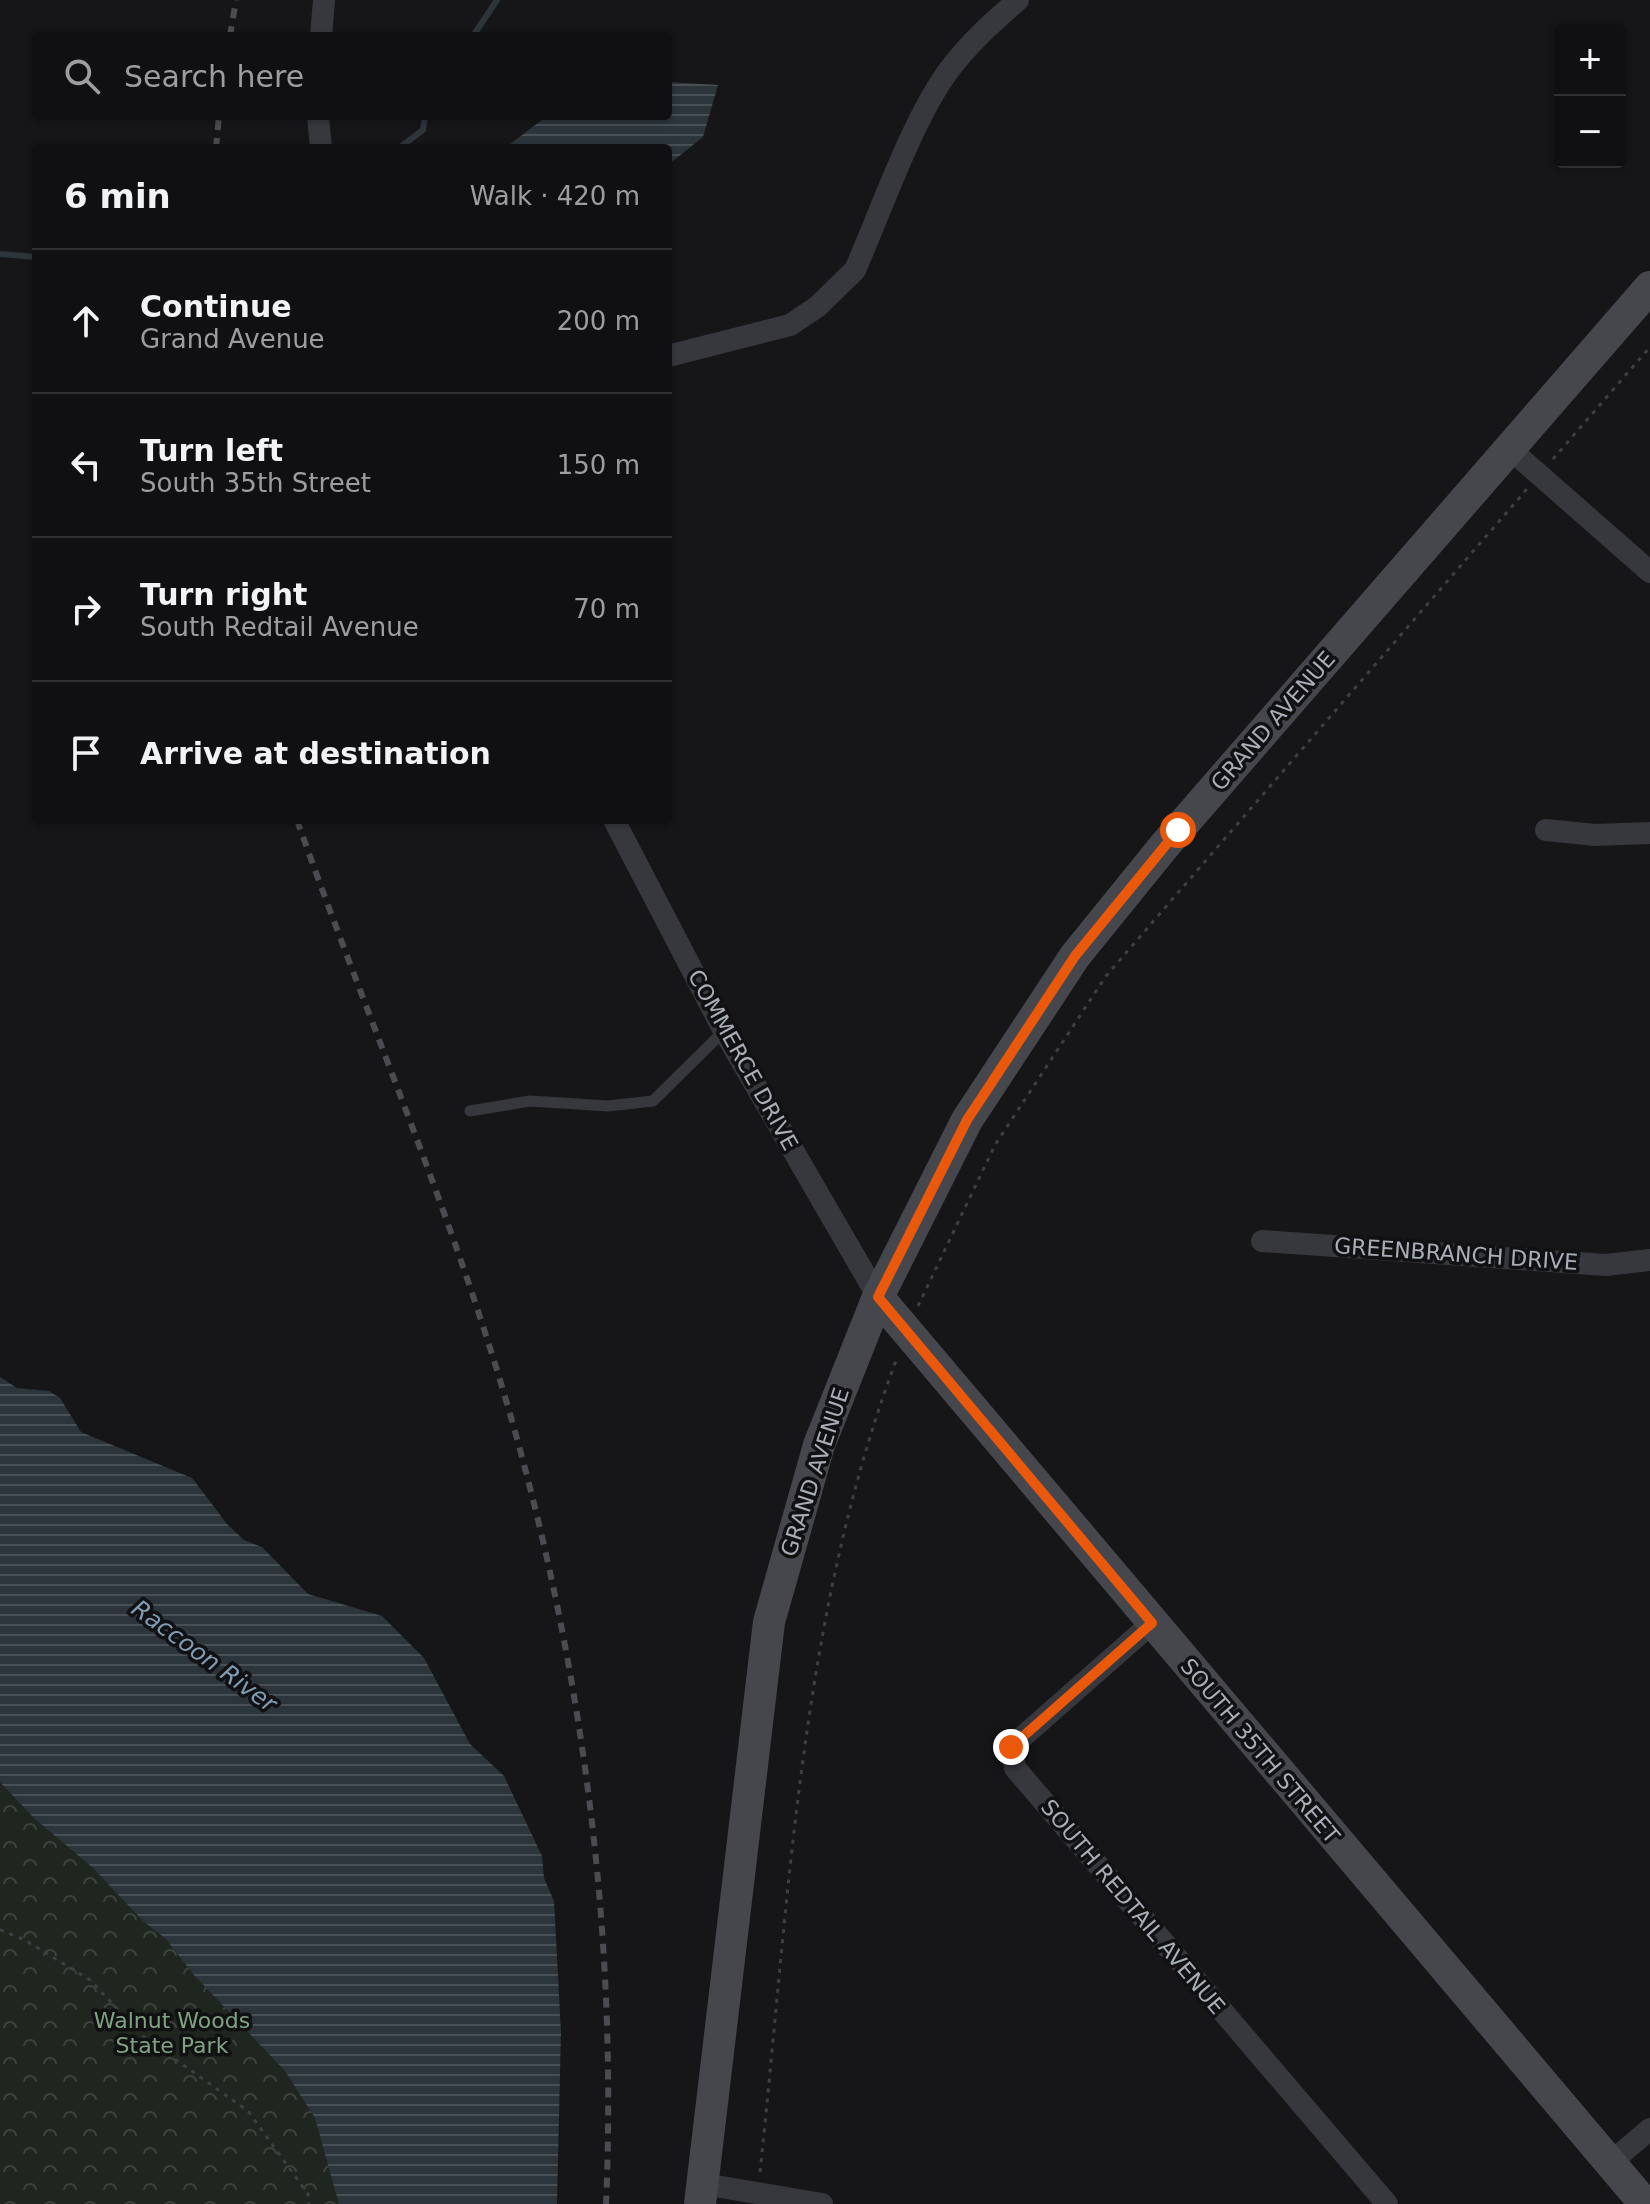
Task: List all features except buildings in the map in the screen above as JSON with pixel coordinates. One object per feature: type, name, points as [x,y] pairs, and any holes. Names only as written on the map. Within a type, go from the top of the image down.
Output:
[{"type":"main road","name":"GRAND AVENUE","points":[[702,2194],[769,1622],[819,1445],[878,1297],[967,1120],[1075,956],[1165,845],[1647,296]]},
{"type":"main road","name":"SOUTH 35TH STREET","points":[[878,1297],[1645,2204]]},
{"type":"street","points":[[321,32],[324,0]]},
{"type":"street","points":[[672,355],[790,325],[836,291],[855,270],[926,109],[947,72],[976,37],[1018,0]]},
{"type":"street","points":[[318,120],[321,144]]},
{"type":"street","points":[[1510,449],[1541,473],[1650,572]]},
{"type":"street","name":"COMMERCE DRIVE","points":[[616,824],[724,1031],[878,1297]]},
{"type":"street","points":[[1546,830],[1595,835],[1650,833]]},
{"type":"street","name":"GREENBRANCH DRIVE","points":[[1262,1241],[1606,1265],[1650,1260]]},
{"type":"street","name":"SOUTH REDTAIL AVENUE","points":[[1152,1623],[1011,1747],[1015,1768],[1387,2204]]},
{"type":"street","points":[[1610,2163],[1650,2129]]},
{"type":"street","points":[[702,2194],[758,2193],[822,2204]]},
{"type":"lane","points":[[470,1111],[530,1101],[608,1106],[653,1101],[724,1031]]},
{"type":"path","points":[[915,1312],[995,1145],[1106,976],[1650,347]]},
{"type":"path","points":[[758,2193],[813,1679],[855,1489],[890,1379]]},
{"type":"path","points":[[0,1930],[23,1939],[90,1980],[144,2037],[248,2111],[308,2194],[309,2204]]},
{"type":"green space","name":"Walnut Woods State Park","points":[[0,1713],[439,2204],[0,2204]]},
{"type":"water","points":[[672,82],[718,85],[703,137],[672,162],[672,144],[510,144],[542,120],[672,120]]},
{"type":"water","name":"Raccoon River","points":[[0,1377],[17,1388],[49,1391],[60,1398],[81,1432],[192,1478],[227,1524],[244,1540],[262,1547],[308,1594],[382,1616],[424,1658],[470,1744],[504,1776],[542,1856],[544,1878],[554,1901],[561,2032],[557,2204],[339,2204],[315,2118],[285,2071],[194,1975],[165,1938],[143,1921],[93,1868],[34,1818],[0,1782]]},
{"type":"waterway","points":[[476,32],[497,0]]},
{"type":"waterway","points":[[404,144],[423,130],[424,120]]},
{"type":"waterway","points":[[0,254],[32,257]]},
{"type":"railway","points":[[231,32],[236,0]]},
{"type":"railway","points":[[216,144],[219,120]]},
{"type":"railway","points":[[298,824],[473,1296],[499,1376],[545,1549],[580,1734],[601,1921],[607,2015],[606,2204]]},
{"type":"route","points":[[1011,1747],[1152,1623],[878,1297],[967,1120],[1075,956],[1178,830]]}]
